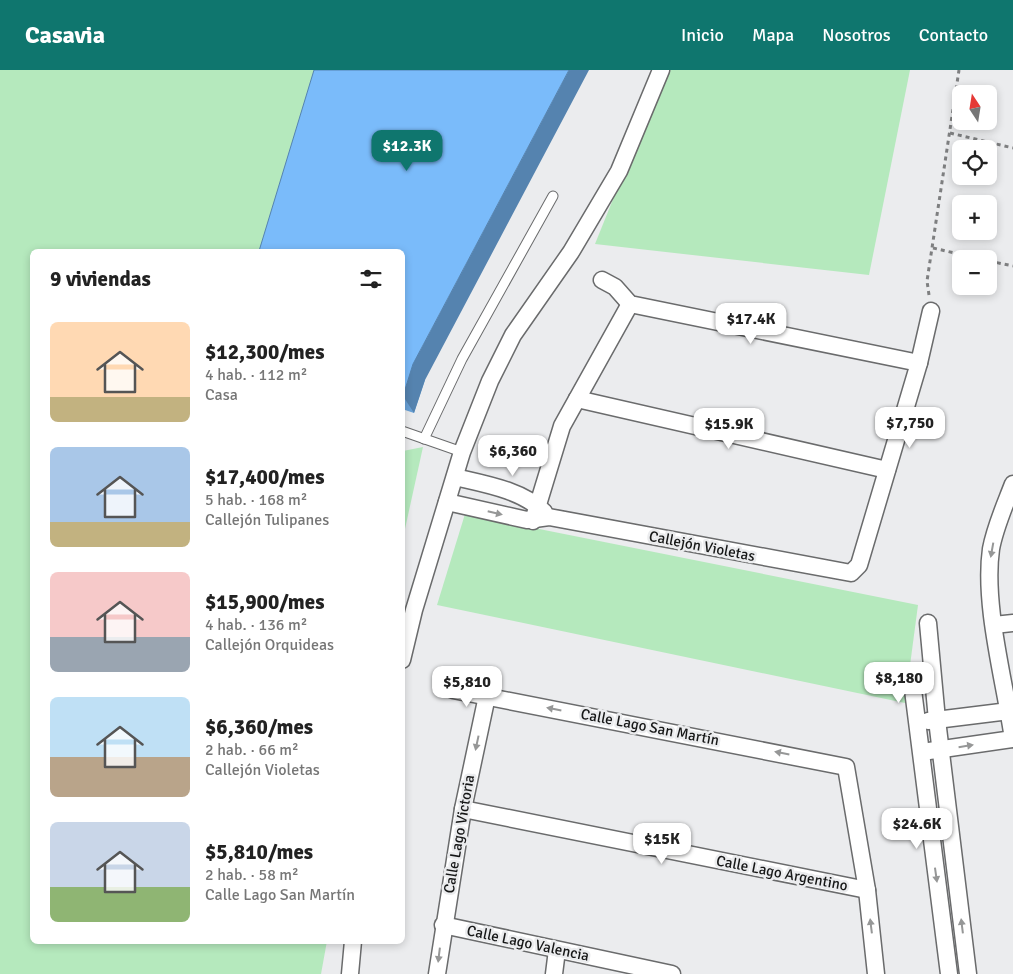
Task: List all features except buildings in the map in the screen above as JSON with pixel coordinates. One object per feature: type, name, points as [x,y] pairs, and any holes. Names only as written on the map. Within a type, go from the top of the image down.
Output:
[{"type":"street","points":[[405,648],[414,610],[462,452],[490,380],[505,351],[571,252],[619,171],[661,70]]},
{"type":"street","points":[[602,280],[615,287],[630,304],[919,363]]},
{"type":"street","points":[[540,515],[562,426],[630,304]]},
{"type":"street","points":[[577,399],[888,470],[919,363],[931,311]]},
{"type":"street","name":"Callejón Violetas","points":[[447,502],[540,515],[847,573],[854,571],[859,565],[888,470]]},
{"type":"street","name":"Callejón Violetas","points":[[455,477],[483,484],[530,500],[540,515]]},
{"type":"street","points":[[920,752],[1013,739],[990,599],[989,567],[992,548],[1009,503],[1013,484]]},
{"type":"street","points":[[928,623],[940,750],[968,974]]},
{"type":"street","points":[[994,625],[1013,623]]},
{"type":"street","points":[[912,682],[949,974]]},
{"type":"street","name":"Calle Lago San Martín","points":[[453,690],[830,762],[846,767],[867,890]]},
{"type":"street","name":"Calle Lago Victoria","points":[[437,974],[443,925],[463,809],[487,696]]},
{"type":"street","points":[[916,723],[1009,711]]},
{"type":"street","name":"Calle Lago Argentino","points":[[463,809],[867,890]]},
{"type":"street","points":[[867,890],[876,974]]},
{"type":"street","name":"Calle Lago Valencia","points":[[443,925],[671,974]]},
{"type":"street","points":[[350,974],[353,944]]},
{"type":"street","points":[[554,974],[557,950]]},
{"type":"lane","points":[[424,438],[462,359],[553,196]]},
{"type":"lane","points":[[405,432],[462,452]]},
{"type":"path","points":[[931,311],[927,281],[959,70]]},
{"type":"path","points":[[950,133],[1013,148]]},
{"type":"path","points":[[933,248],[952,252]]},
{"type":"path","points":[[997,263],[1013,266]]},
{"type":"green space","points":[[0,70],[330,70],[276,249],[30,249],[30,944],[326,944],[321,974],[0,974]]},
{"type":"green space","points":[[665,70],[910,70],[869,275],[595,244]]},
{"type":"green space","points":[[423,447],[405,529],[405,451]]},
{"type":"green space","points":[[465,514],[918,605],[905,703],[437,605]]}]
